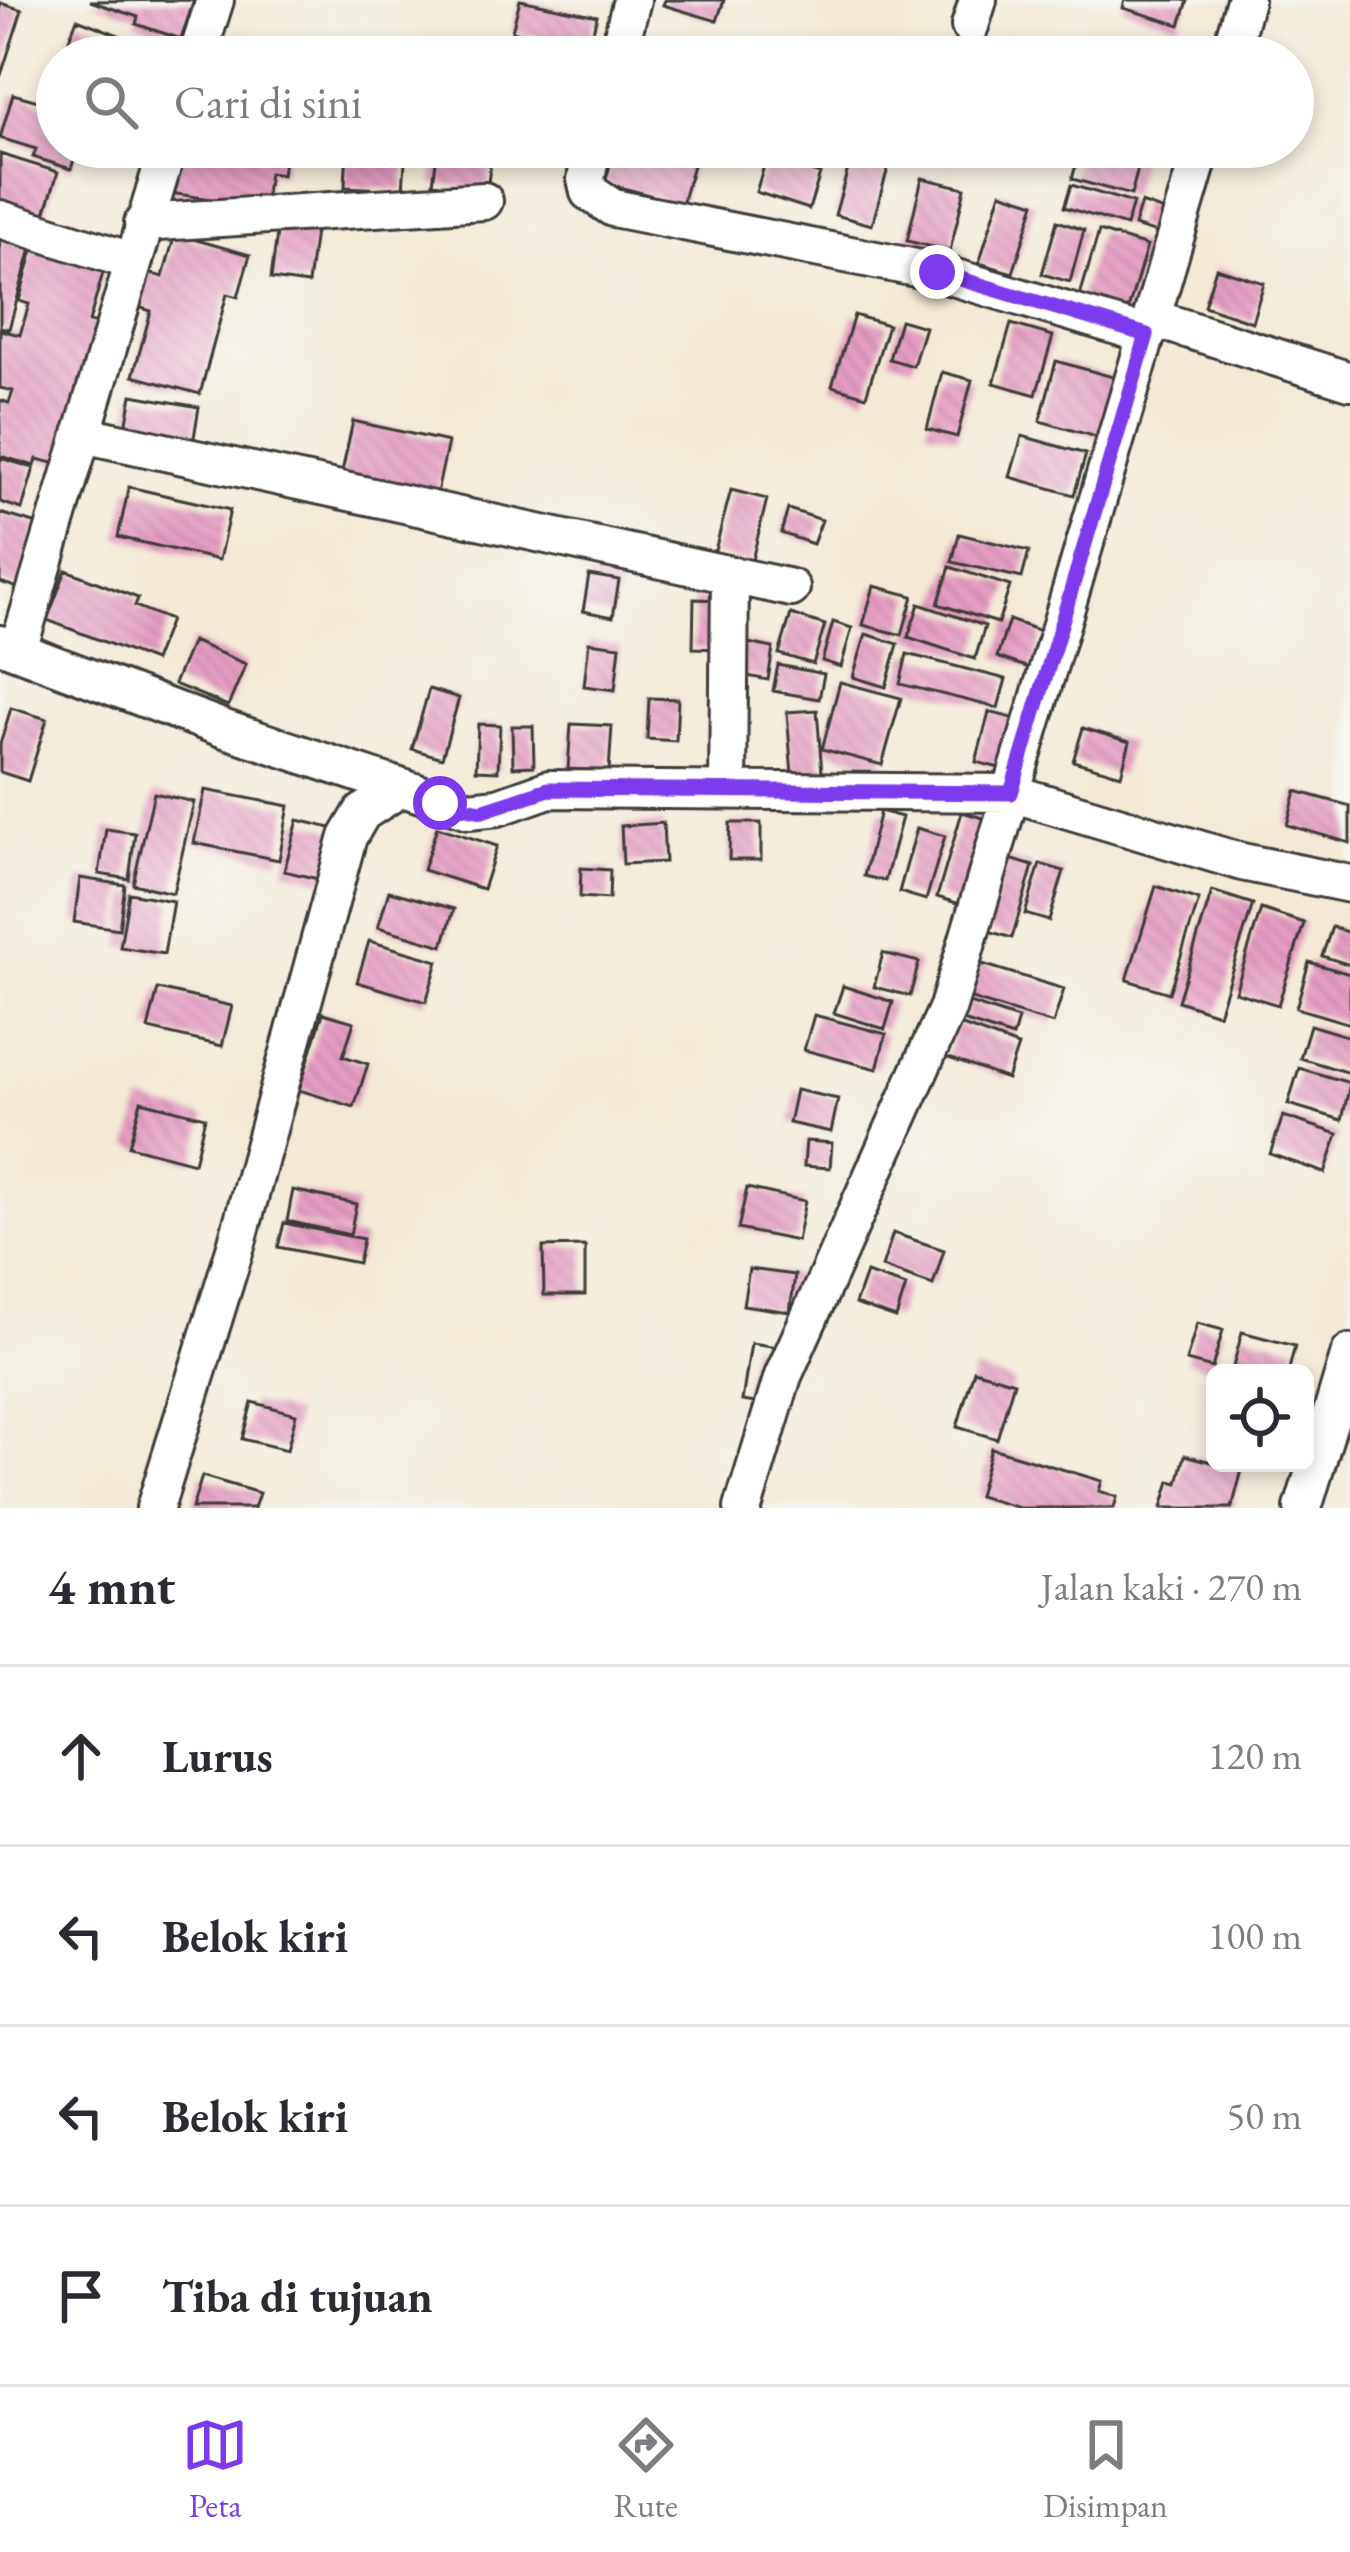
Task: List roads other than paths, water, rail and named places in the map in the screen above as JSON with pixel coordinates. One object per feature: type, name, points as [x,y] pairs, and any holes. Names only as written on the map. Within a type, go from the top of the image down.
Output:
[{"type":"street","points":[[204,36],[215,0]]},
{"type":"street","points":[[622,36],[632,0]]},
{"type":"street","points":[[1235,36],[1245,0]]},
{"type":"street","points":[[160,168],[82,434],[9,647],[399,789],[482,811],[549,789],[1011,793],[1242,862],[1350,884]]},
{"type":"street","points":[[588,168],[590,192],[613,208],[937,272],[1350,381]]},
{"type":"street","points":[[743,1508],[782,1376],[948,1007],[1196,168]]},
{"type":"street","points":[[143,223],[484,202]]},
{"type":"street","points":[[0,219],[131,261]]},
{"type":"street","points":[[82,434],[791,588]]},
{"type":"street","points":[[728,790],[730,575]]},
{"type":"street","points":[[155,1508],[236,1246],[348,837],[362,813],[399,789]]},
{"type":"street","points":[[1303,1508],[1350,1353]]}]
